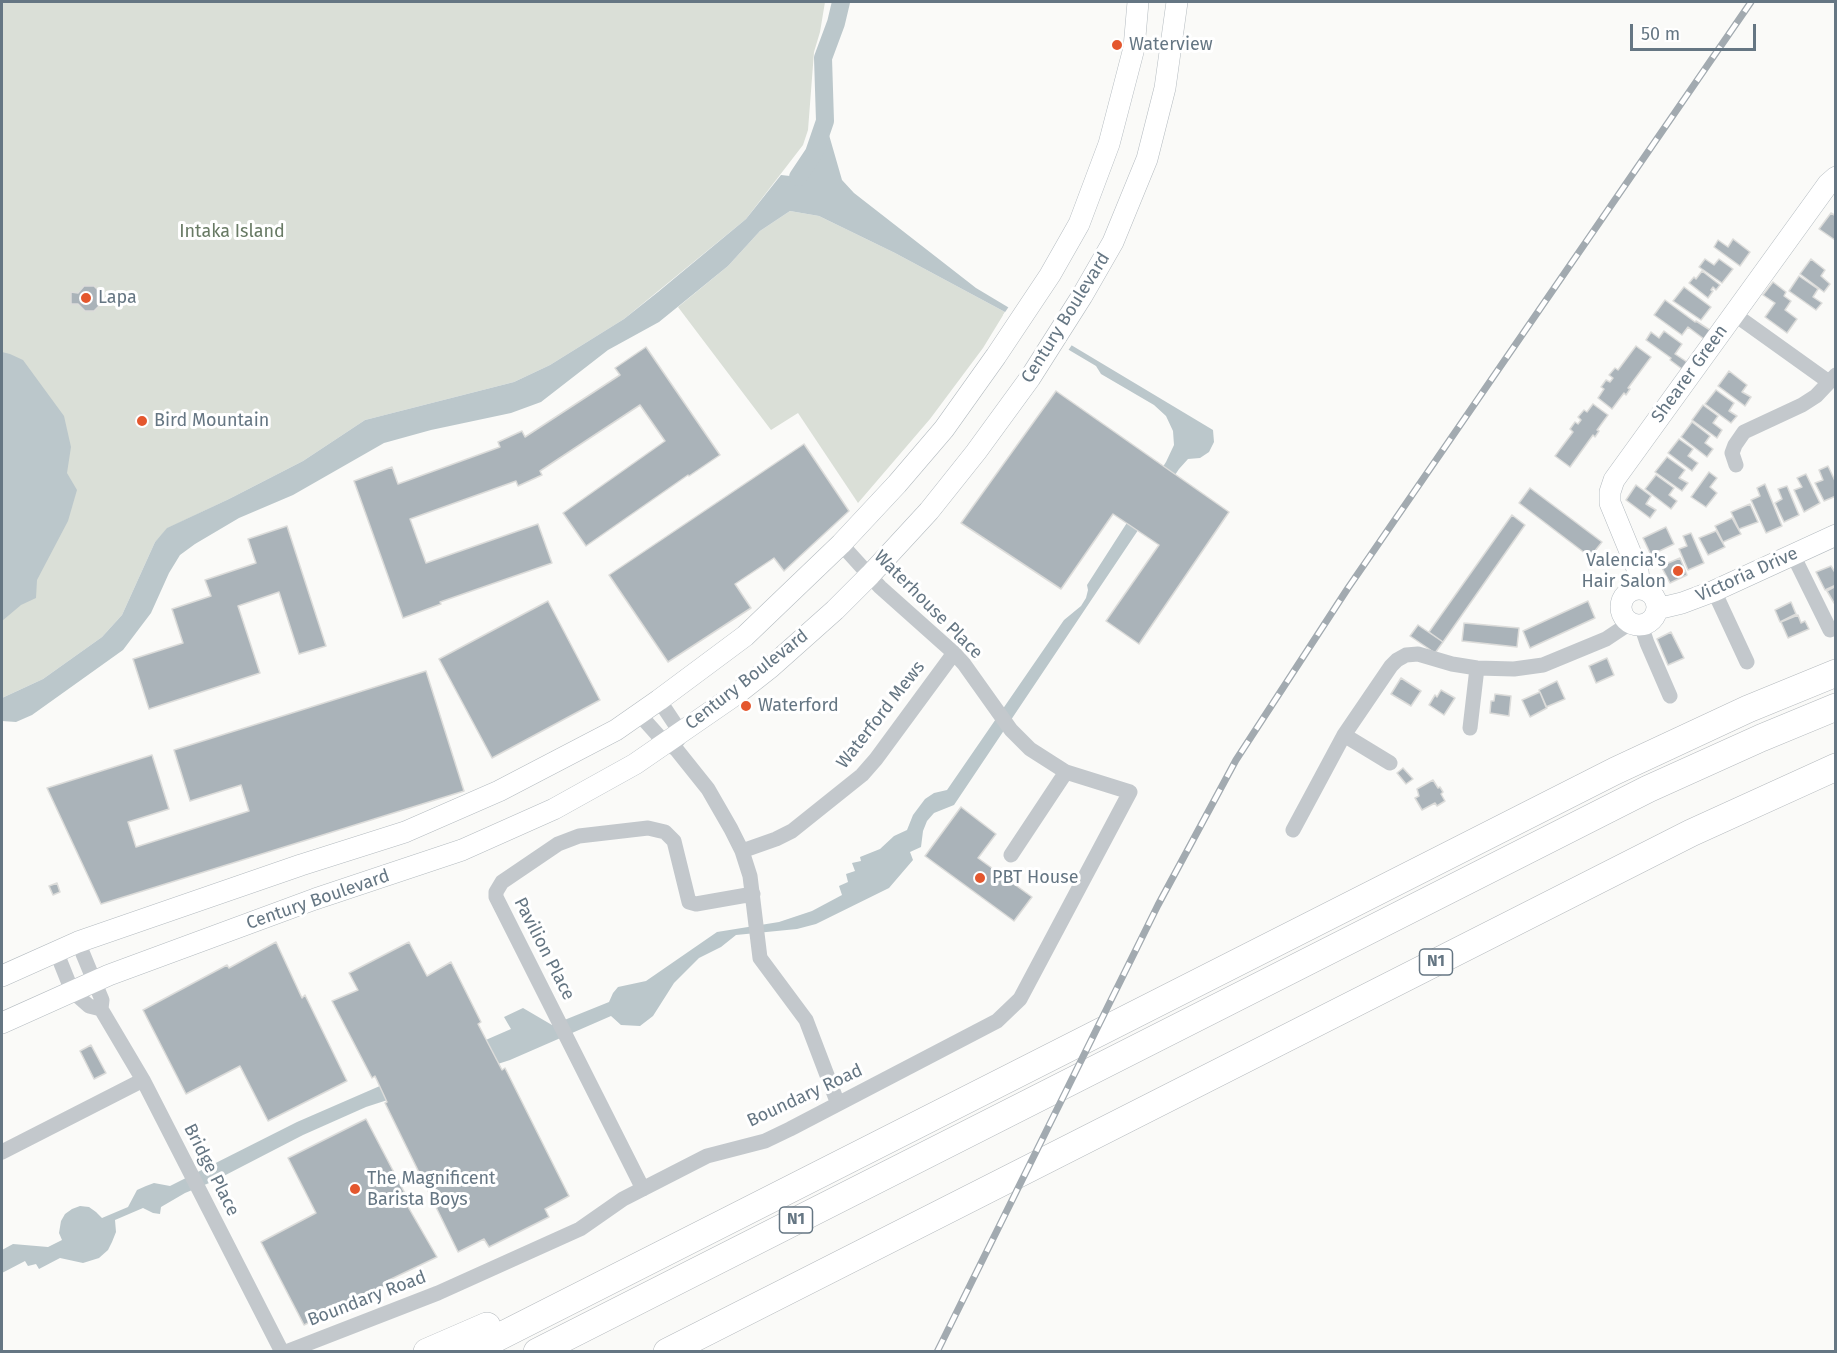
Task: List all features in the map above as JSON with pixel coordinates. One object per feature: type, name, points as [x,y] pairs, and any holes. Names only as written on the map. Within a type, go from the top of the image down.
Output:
[{"type":"highway","points":[[469,1352],[1628,764],[1748,709],[1836,674]]},
{"type":"highway","name":"N1","points":[[537,1352],[1648,789],[1836,707]]},
{"type":"highway","name":"N1","points":[[667,1352],[1691,833],[1836,767]]},
{"type":"highway","points":[[428,1352],[507,1317],[1046,1059]]},
{"type":"main road","name":"Century Boulevard","points":[[2,976],[78,942],[301,865],[405,832],[499,791],[616,730],[745,636],[841,544],[944,429],[1050,275],[1079,224],[1109,144],[1134,48],[1138,2]]},
{"type":"main road","name":"Century Boulevard","points":[[2,1023],[94,982],[315,899],[462,850],[554,809],[674,742],[771,667],[835,610],[870,575],[936,502],[1030,378],[1082,296],[1113,242],[1147,159],[1165,88],[1177,2]]},
{"type":"main road","name":"Shearer Green","points":[[1640,589],[1638,571],[1611,510],[1609,499],[1611,486],[1828,184],[1836,177]]},
{"type":"main road","name":"Victoria Drive","points":[[1657,609],[1682,603],[1714,591],[1836,535]]},
{"type":"main road","points":[[1640,589],[1653,596],[1657,609],[1652,620],[1636,624],[1624,617],[1620,610],[1621,602],[1628,592],[1640,589]]},
{"type":"street","points":[[1734,314],[1832,379],[1816,396],[1802,405],[1744,432],[1733,448],[1732,457],[1736,465]]},
{"type":"street","name":"Waterhouse Place","points":[[841,544],[870,575],[954,653],[1011,730],[1030,749],[1042,759],[1066,772],[1130,792]]},
{"type":"street","points":[[1793,555],[1830,630]]},
{"type":"street","points":[[1714,591],[1747,663]]},
{"type":"street","points":[[1293,830],[1344,735],[1390,666],[1406,655],[1418,654],[1452,664],[1477,668],[1514,669],[1543,665],[1636,624],[1647,643],[1670,696]]},
{"type":"street","name":"Waterford Mews","points":[[742,851],[792,831],[862,775],[954,653]]},
{"type":"street","points":[[1470,728],[1477,668]]},
{"type":"street","points":[[659,700],[674,742]]},
{"type":"street","points":[[639,714],[674,742],[708,789],[742,851],[753,894],[758,950],[764,964],[806,1020],[838,1104]]},
{"type":"street","points":[[1344,735],[1390,763]]},
{"type":"street","points":[[1011,855],[1066,772]]},
{"type":"street","name":"Boundary Road","points":[[284,1352],[438,1293],[580,1229],[612,1206],[707,1156],[765,1141],[998,1021],[1009,1011],[1029,985],[1130,792]]},
{"type":"street","name":"Pavilion Place","points":[[643,1189],[496,897],[496,892],[502,882],[558,844],[579,836],[656,829],[664,832],[676,844],[690,902],[696,904],[753,894]]},
{"type":"street","name":"Bridge Place","points":[[78,942],[102,1000],[100,1009]]},
{"type":"street","points":[[57,951],[72,991]]},
{"type":"street","name":"Bridge Place","points":[[72,991],[89,1006],[100,1009],[143,1080],[284,1352]]},
{"type":"street","points":[[2,1152],[143,1080]]},
{"type":"green space","name":"Intaka Island","points":[[2,2],[825,2],[814,52],[808,130],[803,145],[746,219],[624,319],[550,365],[514,382],[365,420],[303,461],[168,528],[155,542],[122,615],[102,637],[43,679],[2,698]]},
{"type":"green space","points":[[790,211],[819,216],[895,253],[1005,312],[983,348],[930,419],[858,503],[798,413],[771,430],[678,307],[728,266],[760,231]]},
{"type":"shaded area","points":[[825,121],[842,180],[854,193],[976,288],[1213,430],[1214,442],[1209,452],[1200,458],[1188,459],[1179,469],[954,805],[934,813],[927,821],[921,847],[910,852],[913,860],[889,888],[816,924],[797,929],[736,935],[721,947],[699,958],[674,983],[653,1016],[640,1026],[621,1025],[611,1016],[510,1060],[366,1107],[185,1193],[161,1207],[160,1214],[143,1208],[115,1220],[116,1232],[112,1242],[108,1250],[99,1258],[83,1263],[60,1258],[39,1269],[36,1264],[28,1266],[25,1261],[2,1273],[2,1250],[13,1244],[48,1247],[62,1240],[59,1233],[61,1221],[72,1209],[80,1206],[89,1207],[102,1218],[128,1207],[137,1190],[154,1183],[170,1186],[297,1122],[511,1029],[504,1017],[523,1008],[552,1025],[609,1002],[618,987],[646,981],[717,932],[779,922],[812,911],[842,895],[839,886],[848,882],[846,874],[855,871],[852,863],[861,861],[860,857],[880,849],[894,836],[907,830],[913,815],[925,799],[934,793],[947,790],[1064,620],[1081,606],[1086,598],[1087,585],[1166,462],[1174,445],[1173,431],[1166,416],[1154,405],[1101,374],[1096,366],[1005,312],[895,253],[819,216],[790,211],[760,231],[728,266],[659,322],[608,350],[541,402],[511,413],[431,430],[384,443],[293,495],[239,518],[195,544],[180,555],[151,613],[123,650],[32,715],[16,722],[2,721],[2,698],[43,679],[102,637],[122,615],[155,542],[167,528],[303,461],[365,420],[514,382],[550,365],[624,319],[658,292],[746,219],[781,175],[799,177],[814,153]]},
{"type":"shaded area","points":[[2,352],[23,360],[64,416],[71,447],[67,473],[77,490],[68,521],[37,580],[36,598],[21,605],[2,621]]},
{"type":"pier","points":[[1010,305],[1074,342],[1067,352],[1003,315]]},
{"type":"building","points":[[1831,213],[1836,216],[1835,240],[1819,229]]},
{"type":"building","points":[[1733,239],[1750,252],[1740,266],[1714,247],[1718,240],[1728,247]]},
{"type":"building","points":[[1705,259],[1714,265],[1719,259],[1733,269],[1722,283],[1699,267]]},
{"type":"building","points":[[1811,259],[1825,270],[1821,276],[1830,284],[1824,292],[1800,274]]},
{"type":"building","points":[[1702,271],[1720,285],[1716,290],[1713,287],[1708,298],[1689,283],[1694,277],[1696,279]]},
{"type":"building","points":[[1799,276],[1818,289],[1813,297],[1822,303],[1816,310],[1789,291]]},
{"type":"building","points":[[1773,282],[1786,292],[1784,296],[1791,301],[1785,310],[1797,319],[1787,333],[1765,317],[1775,303],[1763,295]]},
{"type":"building","name":"Lapa","points":[[84,286],[94,286],[101,293],[102,303],[94,311],[85,311],[78,304],[71,304],[71,292],[78,293]]},
{"type":"building","points":[[1684,287],[1711,307],[1701,320],[1673,301]]},
{"type":"building","points":[[1665,300],[1710,330],[1704,339],[1688,327],[1682,335],[1654,315]]},
{"type":"building","points":[[1664,331],[1682,344],[1675,354],[1687,362],[1682,369],[1646,340],[1651,332],[1659,338]]},
{"type":"building","points":[[1636,346],[1651,357],[1628,388],[1630,389],[1626,395],[1624,393],[1612,409],[1598,398],[1604,389],[1601,387],[1606,380],[1610,382],[1613,378],[1609,375],[1615,368],[1618,370]]},
{"type":"building","points":[[646,347],[720,455],[586,546],[563,513],[665,441],[640,405],[540,471],[542,475],[518,486],[516,481],[410,519],[426,563],[538,524],[552,563],[440,602],[441,604],[403,618],[354,481],[392,467],[398,484],[500,447],[498,442],[522,431],[525,437],[620,375],[615,368]]},
{"type":"building","points":[[1729,371],[1747,385],[1742,392],[1751,397],[1745,406],[1718,386]]},
{"type":"building","points":[[1716,390],[1734,403],[1729,411],[1737,416],[1731,423],[1705,404]]},
{"type":"building","points":[[1056,391],[1229,512],[1139,644],[1106,621],[1159,545],[1113,514],[1061,589],[961,523]]},
{"type":"building","points":[[1593,404],[1608,415],[1597,430],[1599,431],[1595,437],[1593,435],[1570,467],[1555,456],[1573,432],[1570,429],[1575,422],[1578,424],[1581,420],[1578,417],[1584,410],[1587,412]]},
{"type":"building","points":[[1703,405],[1718,416],[1713,423],[1722,430],[1717,438],[1692,420]]},
{"type":"building","name":"Bird Mountain","points":[[141,414],[148,417],[147,424],[142,428],[136,425],[136,417]]},
{"type":"building","points":[[1692,422],[1710,436],[1705,443],[1713,449],[1707,457],[1681,437]]},
{"type":"building","points":[[1679,439],[1693,449],[1688,456],[1698,463],[1692,471],[1668,453]]},
{"type":"building","points":[[804,444],[849,511],[784,571],[774,558],[735,584],[751,608],[668,662],[609,575]]},
{"type":"building","points":[[1667,457],[1685,470],[1679,478],[1688,483],[1682,491],[1655,472]]},
{"type":"building","points":[[1828,466],[1836,483],[1836,496],[1824,501],[1815,483],[1823,480],[1819,470]]},
{"type":"building","points":[[1709,472],[1717,478],[1710,487],[1717,493],[1706,507],[1691,497]]},
{"type":"building","points":[[1806,474],[1820,503],[1804,512],[1794,490],[1802,487],[1797,478]]},
{"type":"building","points":[[1656,475],[1674,488],[1669,495],[1677,501],[1671,509],[1645,489]]},
{"type":"building","points":[[1765,484],[1782,526],[1766,533],[1751,500],[1760,496],[1757,488]]},
{"type":"building","points":[[1636,485],[1651,496],[1646,504],[1656,510],[1650,518],[1626,500]]},
{"type":"building","points":[[1787,486],[1799,515],[1784,522],[1775,503],[1782,499],[1778,489]]},
{"type":"building","points":[[1530,488],[1602,542],[1590,557],[1519,503]]},
{"type":"building","points":[[1750,504],[1758,522],[1739,529],[1731,512]]},
{"type":"building","points":[[1512,515],[1525,525],[1443,642],[1429,632]]},
{"type":"building","points":[[1732,518],[1741,534],[1723,542],[1715,526]]},
{"type":"building","points":[[287,526],[326,646],[299,654],[279,592],[238,606],[260,673],[149,709],[133,659],[183,643],[172,609],[211,596],[205,580],[256,563],[248,539]]},
{"type":"building","points":[[1666,527],[1674,544],[1651,555],[1643,538]]},
{"type":"building","points":[[1716,531],[1725,547],[1708,555],[1699,538]]},
{"type":"building","points":[[1691,533],[1704,563],[1688,570],[1679,549],[1687,546],[1683,536]]},
{"type":"building","points":[[1680,558],[1687,575],[1670,583],[1661,566]]},
{"type":"building","points":[[1831,566],[1836,574],[1836,585],[1825,590],[1816,572]]},
{"type":"building","points":[[1836,586],[1836,602],[1834,603],[1827,591]]},
{"type":"building","points":[[548,601],[600,700],[492,758],[439,659]]},
{"type":"building","points":[[1588,601],[1595,618],[1530,648],[1523,631]]},
{"type":"building","points":[[1791,602],[1796,614],[1780,622],[1775,610]]},
{"type":"building","points":[[1798,615],[1801,623],[1805,621],[1809,629],[1788,638],[1781,622]]},
{"type":"building","points":[[1464,623],[1519,628],[1517,647],[1462,641]]},
{"type":"building","points":[[1418,625],[1443,642],[1435,653],[1410,636]]},
{"type":"building","points":[[1671,632],[1684,658],[1668,665],[1657,639]]},
{"type":"building","points":[[1607,658],[1614,675],[1596,683],[1589,666]]},
{"type":"building","points":[[426,671],[464,791],[101,904],[47,788],[152,755],[169,809],[128,822],[136,847],[249,811],[241,785],[190,801],[174,750]]},
{"type":"building","points":[[1401,678],[1421,691],[1411,706],[1391,694]]},
{"type":"building","points":[[1557,681],[1565,699],[1546,707],[1539,690]]},
{"type":"building","points":[[1441,690],[1455,698],[1444,715],[1429,705]]},
{"type":"building","points":[[1540,692],[1547,708],[1530,717],[1522,700]]},
{"type":"building","points":[[1495,694],[1511,696],[1509,716],[1490,713],[1491,701],[1494,701]]},
{"type":"building","points":[[1403,768],[1413,779],[1406,784],[1397,773]]},
{"type":"building","points":[[1433,780],[1443,792],[1441,794],[1445,801],[1422,810],[1415,798],[1419,796],[1417,789]]},
{"type":"building","name":"PBT House","points":[[961,807],[996,834],[978,858],[1032,897],[1014,921],[925,856]]},
{"type":"building","points":[[57,883],[60,892],[53,895],[49,886]]},
{"type":"building","points":[[276,942],[302,998],[305,995],[347,1081],[268,1121],[240,1066],[186,1094],[143,1010],[227,965],[229,968]]},
{"type":"building","points":[[409,942],[427,976],[451,962],[481,1022],[478,1024],[502,1070],[505,1068],[569,1196],[545,1209],[549,1217],[489,1247],[484,1239],[458,1252],[385,1103],[387,1102],[375,1076],[372,1078],[332,1001],[358,990],[349,973]]},
{"type":"building","points":[[91,1045],[106,1073],[94,1079],[80,1051]]},
{"type":"building","points":[[366,1119],[410,1203],[407,1205],[437,1257],[387,1281],[389,1284],[304,1325],[261,1242],[316,1213],[288,1158]]},
{"type":"waterway","points":[[798,177],[814,153],[825,121],[823,58],[841,2]]},
{"type":"railway","points":[[937,1352],[1158,905],[1236,760],[1348,588],[1751,2]]},
{"type":"place","name":"Waterview","points":[[1117,45]]},
{"type":"place","name":"Lapa","points":[[86,298]]},
{"type":"place","name":"Bird Mountain","points":[[142,421]]},
{"type":"place","name":"Valencia's Hair Salon","points":[[1678,571]]},
{"type":"place","name":"Waterford","points":[[746,706]]},
{"type":"place","name":"PBT House","points":[[980,878]]},
{"type":"place","name":"The Magnificent Barista Boys","points":[[355,1189]]}]
